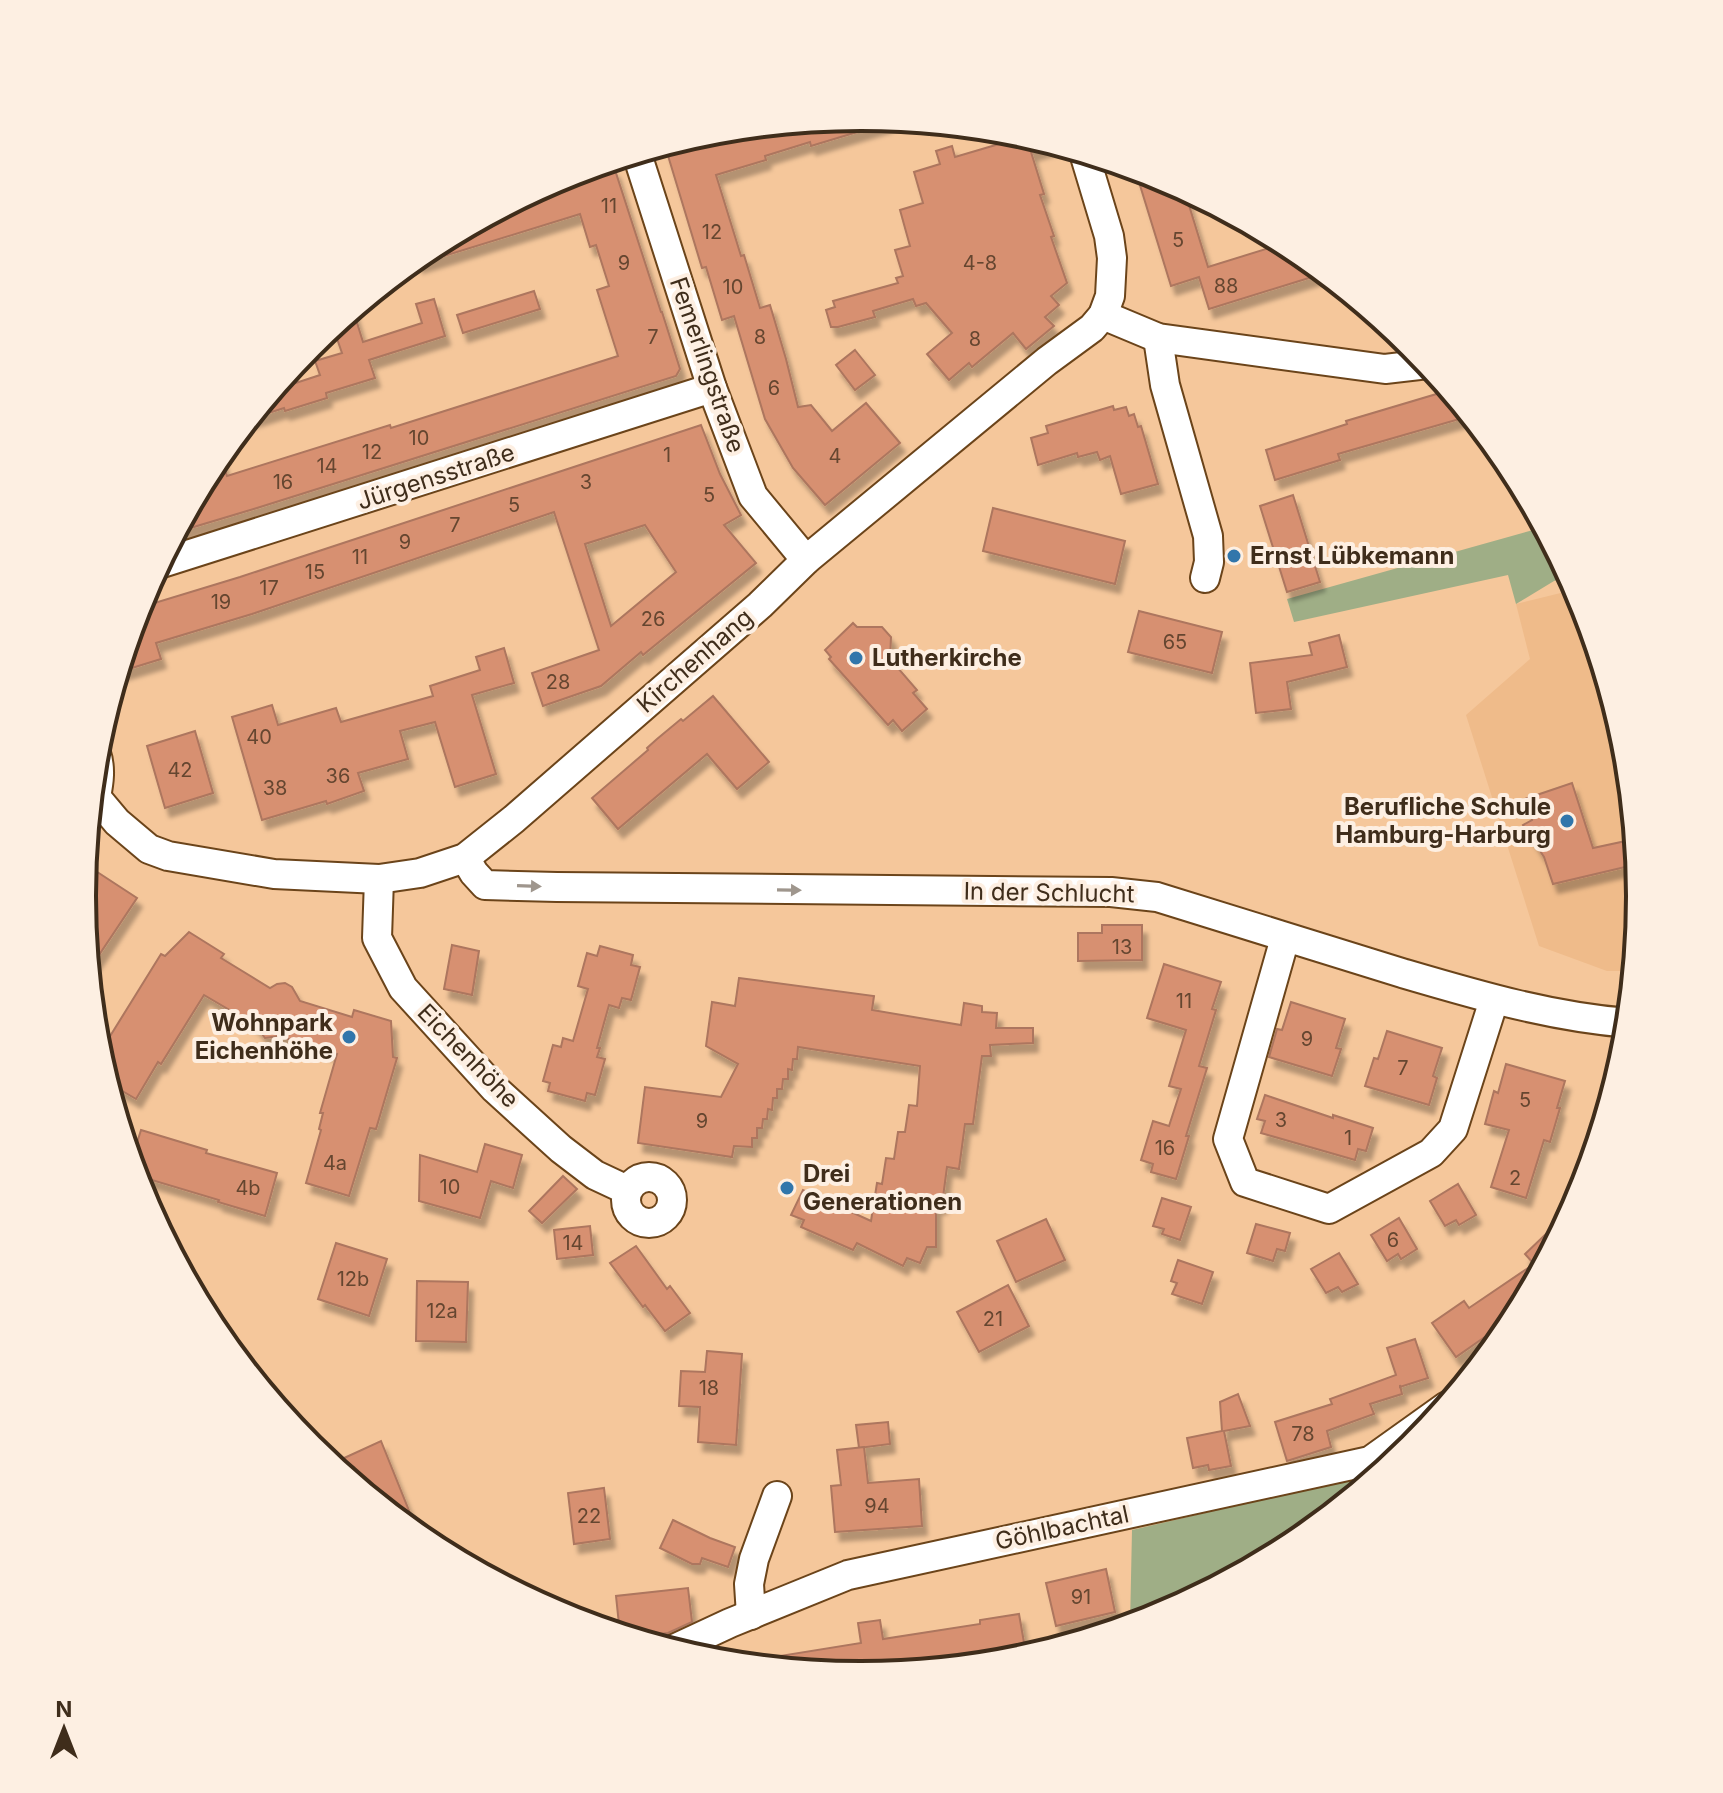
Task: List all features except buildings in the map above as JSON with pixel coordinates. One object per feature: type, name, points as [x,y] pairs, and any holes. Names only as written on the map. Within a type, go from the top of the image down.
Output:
[{"type":"street","name":"Femerlingstraße","points":[[640,164],[712,388],[753,496],[806,560]]},
{"type":"street","points":[[1088,166],[1109,236],[1112,258],[1110,296],[1103,315],[1158,338],[1385,369],[1413,366]]},
{"type":"street","name":"Kirchenhang","points":[[102,806],[130,835],[149,849],[168,856],[274,874],[379,879],[420,873],[465,858],[760,605],[806,560],[1047,361],[1092,328],[1103,315]]},
{"type":"street","points":[[1158,338],[1165,385],[1208,536],[1209,562],[1205,578]]},
{"type":"street","name":"Jürgensstraße","points":[[175,559],[712,388]]},
{"type":"street","name":"In der Schlucht","points":[[465,858],[485,885],[1111,892],[1157,897],[1494,1000],[1573,1017],[1616,1022]]},
{"type":"street","name":"Eichenhöhe","points":[[379,879],[377,938],[403,988],[495,1089],[561,1149],[595,1175],[627,1190]]},
{"type":"street","points":[[1285,938],[1228,1139],[1245,1182],[1329,1209],[1431,1153],[1453,1129],[1494,1000]]},
{"type":"street","name":"Göhlbachtal","points":[[690,1642],[848,1575],[1370,1461],[1405,1436]]},
{"type":"street","points":[[751,1615],[749,1584],[754,1559],[777,1496]]},
{"type":"shaded area","name":"Berufliche Schule Hamburg-Harburg","points":[[1564,592],[1601,698],[1612,747],[1625,846],[1627,896],[1623,971],[1607,971],[1539,946],[1466,715],[1530,659],[1516,604]]},
{"type":"green space","points":[[1533,530],[1558,580],[1516,604],[1508,575],[1294,622],[1287,599]]},
{"type":"green space","points":[[1361,1476],[1287,1533],[1244,1559],[1200,1583],[1130,1613],[1132,1530]]},
{"type":"place","name":"Ernst Lübkemann","points":[[1234,556]]},
{"type":"place","name":"Lutherkirche","points":[[856,658]]},
{"type":"place","name":"Berufliche Schule Hamburg-Harburg","points":[[1567,821]]},
{"type":"place","name":"Wohnpark Eichenhöhe","points":[[349,1037]]},
{"type":"place","name":"Drei Generationen","points":[[787,1188]]}]
